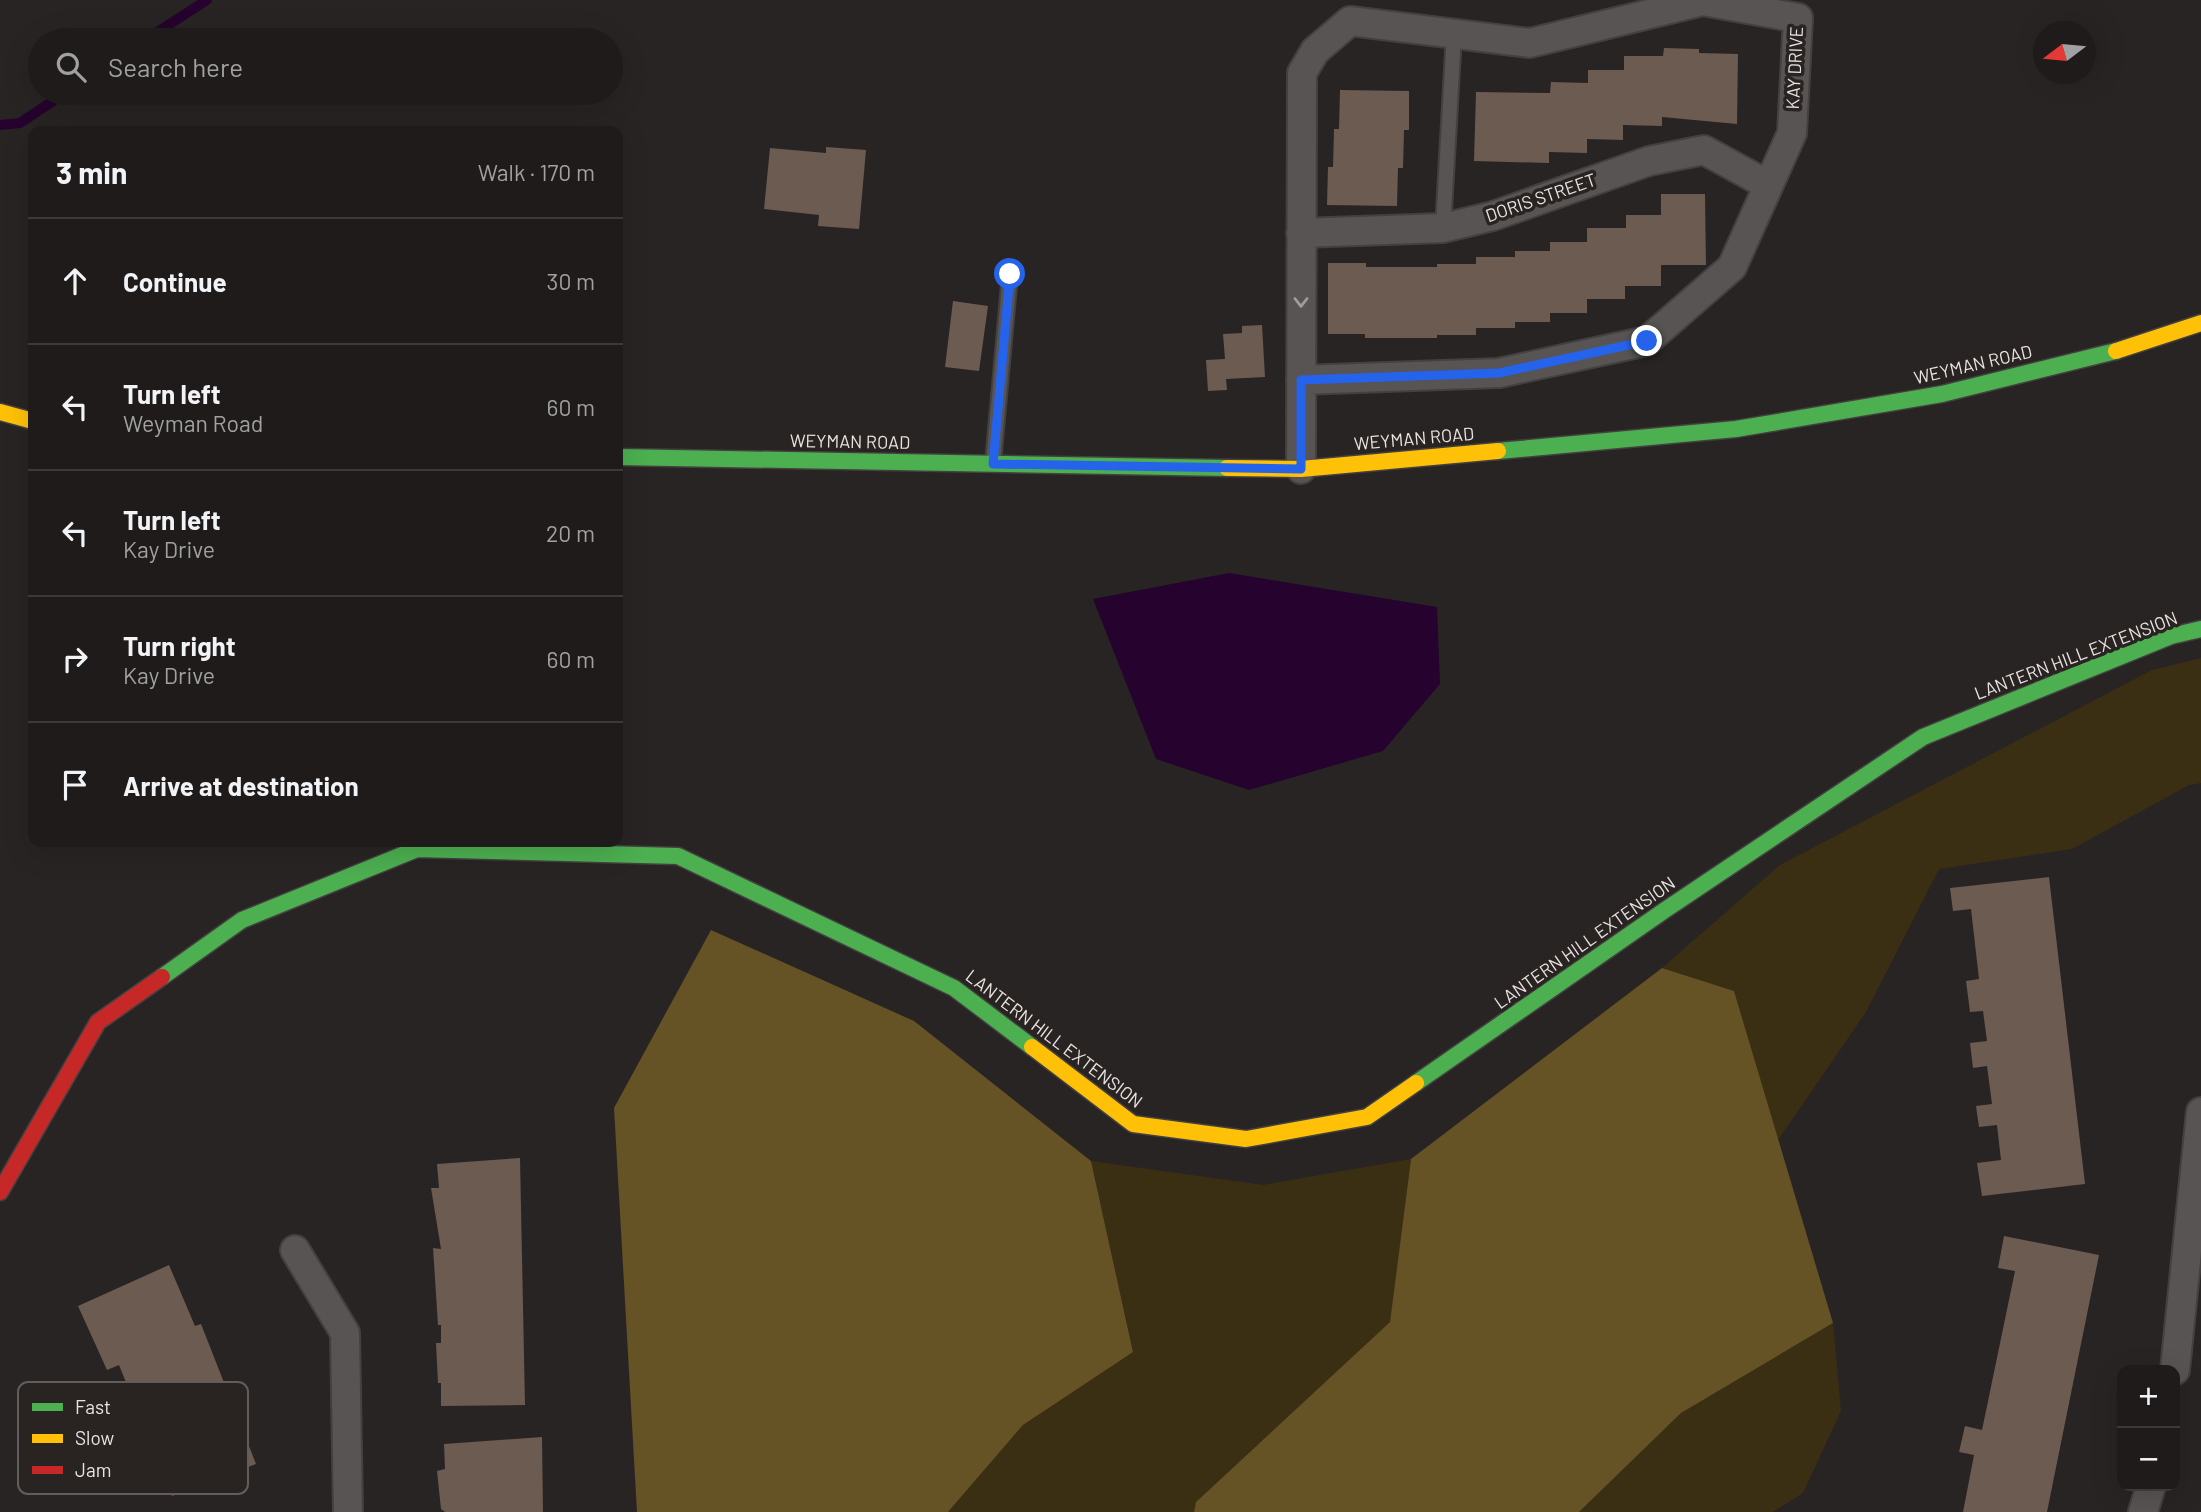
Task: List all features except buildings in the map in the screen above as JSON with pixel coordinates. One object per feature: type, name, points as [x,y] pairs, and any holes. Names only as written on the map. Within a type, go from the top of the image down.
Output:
[{"type":"street","name":"KAY DRIVE","points":[[1301,380],[1499,373],[1647,341],[1731,267],[1792,133],[1798,18],[1703,1],[1530,43],[1350,21],[1315,51],[1302,73],[1301,233],[1301,380],[1301,469]]},
{"type":"street","name":"DORIS STREET","points":[[1301,233],[1443,228],[1493,216],[1649,161],[1704,150],[1768,185]]},
{"type":"street","name":"WEYMAN ROAD","points":[[623,457],[1301,469],[1736,429],[1942,394],[2136,346],[2201,323]]},
{"type":"street","points":[[0,412],[28,420]]},
{"type":"street","name":"LANTERN HILL EXTENSION","points":[[0,1192],[98,1022],[242,920],[417,849],[678,856],[954,988],[1133,1124],[1247,1139],[1367,1118],[1654,918],[1923,737],[2171,636],[2201,629]]},
{"type":"street","points":[[2176,1365],[2201,1112]]},
{"type":"street","points":[[295,1250],[345,1333],[348,1512]]},
{"type":"street","points":[[2143,1512],[2149,1491]]},
{"type":"lane","points":[[1443,228],[1454,34]]},
{"type":"lane","points":[[993,464],[1010,274]]},
{"type":"shaded area","points":[[1229,573],[1437,607],[1440,684],[1383,751],[1249,790],[1156,759],[1093,599]]},
{"type":"shaded area","points":[[2201,658],[2201,783],[2189,785],[2072,849],[1939,869],[1866,1012],[1778,1140],[1734,991],[1662,968],[1780,865],[2152,670]]},
{"type":"shaded area","points":[[711,930],[914,1021],[1091,1161],[1133,1352],[1023,1425],[948,1512],[637,1512],[614,1108]]},
{"type":"shaded area","points":[[1662,968],[1734,991],[1833,1323],[1681,1413],[1579,1512],[1194,1512],[1196,1502],[1390,1322],[1411,1159]]},
{"type":"shaded area","points":[[1411,1159],[1390,1322],[1196,1502],[1194,1512],[948,1512],[1023,1425],[1133,1351],[1091,1161],[1263,1185]]},
{"type":"shaded area","points":[[1833,1323],[1841,1411],[1803,1493],[1773,1512],[1579,1512],[1681,1413]]},
{"type":"waterway","points":[[164,28],[207,0]]},
{"type":"waterway","points":[[0,125],[20,123],[47,105]]},
{"type":"traffic: fast","points":[[1498,451],[1736,429],[1942,394],[2116,351]]},
{"type":"traffic: fast","points":[[623,457],[1227,468]]},
{"type":"traffic: fast","points":[[1416,1083],[1665,910],[1923,737],[2171,636],[2201,629]]},
{"type":"traffic: fast","points":[[162,977],[242,920],[417,849],[678,856],[954,988],[1032,1047]]},
{"type":"traffic: slow","points":[[2116,351],[2201,323]]},
{"type":"traffic: slow","points":[[0,412],[28,420]]},
{"type":"traffic: slow","points":[[1227,468],[1301,469],[1498,451]]},
{"type":"traffic: slow","points":[[1032,1047],[1133,1124],[1246,1139],[1367,1117],[1416,1083]]},
{"type":"traffic: jam","points":[[0,1192],[98,1022],[162,977]]},
{"type":"route","points":[[1010,274],[993,464],[1301,469],[1301,380],[1499,373],[1647,341]]}]
